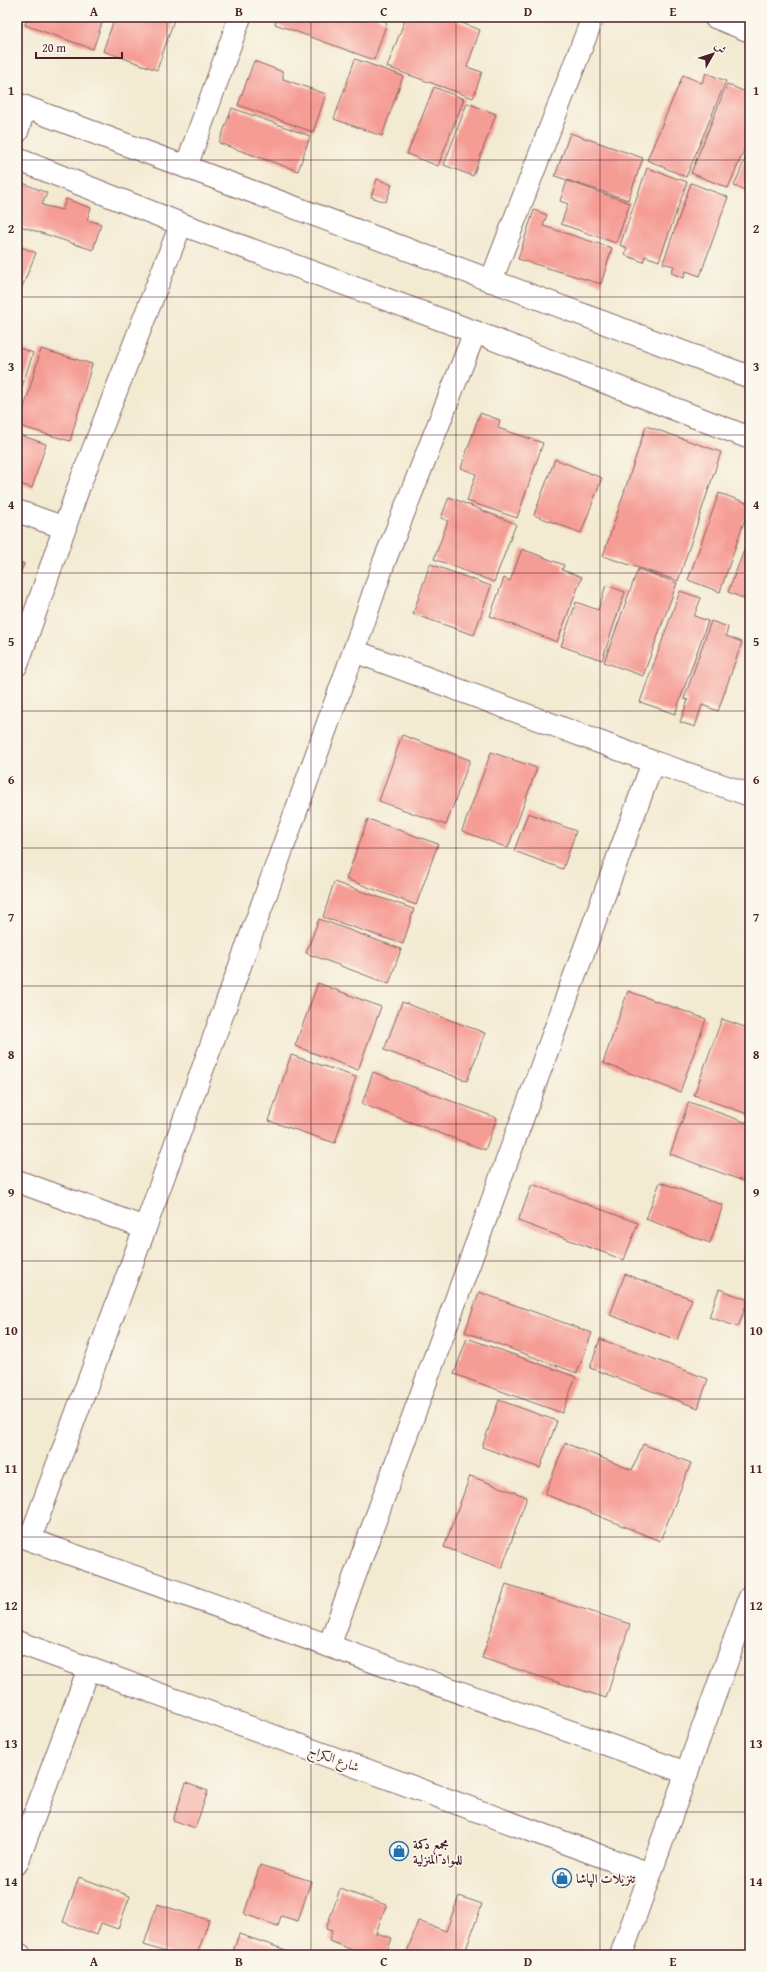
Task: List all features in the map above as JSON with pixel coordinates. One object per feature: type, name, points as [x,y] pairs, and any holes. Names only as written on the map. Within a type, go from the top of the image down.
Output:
[{"type":"street","points":[[186,167],[240,17]]},
{"type":"street","points":[[491,280],[593,17]]},
{"type":"street","points":[[715,17],[750,31]]},
{"type":"street","points":[[17,132],[21,106],[750,377]]},
{"type":"street","points":[[17,160],[181,224],[475,332],[750,438]]},
{"type":"street","points":[[17,665],[82,478],[181,224]]},
{"type":"street","points":[[475,332],[384,562],[354,651],[145,1228],[24,1537],[687,1773]]},
{"type":"street","points":[[17,511],[65,528]]},
{"type":"street","points":[[354,651],[653,762],[750,795]]},
{"type":"street","points":[[329,1646],[653,762]]},
{"type":"street","points":[[17,1181],[145,1228]]},
{"type":"street","points":[[621,1955],[750,1597]]},
{"type":"street","name":"شارع الكراج","points":[[17,1642],[650,1874]]},
{"type":"street","points":[[17,1863],[89,1668]]},
{"type":"building","points":[[28,17],[104,17],[93,49],[25,25]]},
{"type":"building","points":[[115,17],[175,17],[157,70],[103,51]]},
{"type":"building","points":[[278,17],[309,17],[317,20],[318,17],[375,17],[387,22],[374,60],[275,24]]},
{"type":"building","points":[[406,17],[447,17],[480,30],[467,67],[482,72],[473,98],[387,67]]},
{"type":"building","points":[[355,59],[403,76],[382,136],[334,119]]},
{"type":"building","points":[[254,61],[283,72],[283,79],[326,94],[313,132],[238,105]]},
{"type":"building","points":[[706,73],[726,81],[686,177],[647,160],[683,75],[702,83]]},
{"type":"building","points":[[727,84],[750,94],[750,100],[746,109],[750,110],[750,136],[728,188],[691,173]]},
{"type":"building","points":[[434,87],[464,99],[438,166],[407,154]]},
{"type":"building","points":[[467,103],[496,114],[473,176],[444,165]]},
{"type":"building","points":[[232,108],[310,136],[298,171],[219,143]]},
{"type":"building","points":[[570,133],[643,158],[628,200],[555,176]]},
{"type":"building","points":[[750,147],[750,192],[734,186]]},
{"type":"building","points":[[647,168],[687,182],[659,261],[645,256],[643,262],[625,255],[627,248],[620,245]]},
{"type":"building","points":[[377,179],[392,185],[386,202],[371,197]]},
{"type":"building","points":[[18,181],[47,193],[42,205],[62,210],[66,199],[91,208],[87,220],[101,224],[93,250],[17,225]]},
{"type":"building","points":[[567,181],[630,203],[616,243],[561,224],[568,204],[560,201]]},
{"type":"building","points":[[691,183],[728,197],[700,276],[686,271],[684,278],[671,273],[674,266],[663,263]]},
{"type":"building","points":[[534,210],[547,215],[543,226],[612,248],[601,284],[518,259]]},
{"type":"building","points":[[17,245],[36,253],[17,299]]},
{"type":"building","points":[[17,347],[33,353],[17,402]]},
{"type":"building","points":[[41,349],[92,364],[70,441],[19,426]]},
{"type":"building","points":[[480,413],[500,420],[498,428],[543,443],[517,518],[467,501],[476,474],[461,468]]},
{"type":"building","points":[[646,426],[721,452],[678,581],[603,556]]},
{"type":"building","points":[[17,434],[46,444],[32,488],[17,483]]},
{"type":"building","points":[[555,459],[602,478],[581,533],[534,515]]},
{"type":"building","points":[[719,493],[750,504],[720,592],[688,580]]},
{"type":"building","points":[[449,497],[516,524],[494,582],[434,559],[448,521],[441,518]]},
{"type":"building","points":[[750,535],[750,601],[728,592]]},
{"type":"building","points":[[522,549],[564,565],[562,570],[582,577],[557,642],[490,616],[504,578],[510,581]]},
{"type":"building","points":[[17,561],[24,564],[17,581]]},
{"type":"building","points":[[430,564],[491,586],[474,635],[413,614]]},
{"type":"building","points":[[638,569],[677,583],[643,676],[604,662]]},
{"type":"building","points":[[606,585],[625,592],[602,660],[561,646],[576,602],[598,610]]},
{"type":"building","points":[[680,591],[701,598],[694,616],[708,621],[675,714],[640,702]]},
{"type":"building","points":[[711,621],[728,627],[726,636],[742,642],[718,711],[702,705],[695,727],[680,722],[688,700],[684,699]]},
{"type":"building","points":[[402,735],[470,760],[446,825],[379,801]]},
{"type":"building","points":[[491,752],[537,768],[508,848],[462,831]]},
{"type":"building","points":[[528,813],[576,831],[563,869],[514,851]]},
{"type":"building","points":[[368,819],[438,844],[416,905],[346,879]]},
{"type":"building","points":[[334,882],[414,909],[403,944],[323,917]]},
{"type":"building","points":[[319,919],[401,949],[389,984],[306,953]]},
{"type":"building","points":[[318,983],[381,1007],[358,1070],[295,1046]]},
{"type":"building","points":[[628,991],[706,1019],[680,1092],[603,1063]]},
{"type":"building","points":[[402,1002],[485,1033],[467,1081],[384,1050]]},
{"type":"building","points":[[722,1019],[750,1029],[750,1115],[694,1095]]},
{"type":"building","points":[[291,1055],[356,1077],[335,1143],[269,1121]]},
{"type":"building","points":[[373,1072],[497,1118],[485,1150],[362,1104]]},
{"type":"building","points":[[689,1102],[750,1124],[750,1171],[746,1182],[670,1154]]},
{"type":"building","points":[[660,1182],[723,1205],[710,1243],[646,1219]]},
{"type":"building","points":[[532,1184],[638,1223],[624,1260],[518,1221]]},
{"type":"building","points":[[625,1274],[692,1299],[677,1340],[610,1315]]},
{"type":"building","points":[[719,1289],[748,1300],[738,1327],[709,1317]]},
{"type":"building","points":[[479,1292],[592,1333],[577,1373],[465,1332]]},
{"type":"building","points":[[467,1338],[576,1377],[562,1413],[454,1374]]},
{"type":"building","points":[[600,1339],[708,1379],[698,1408],[590,1368]]},
{"type":"building","points":[[499,1400],[557,1421],[540,1468],[482,1447]]},
{"type":"building","points":[[565,1443],[632,1470],[643,1444],[691,1463],[660,1541],[545,1494]]},
{"type":"building","points":[[470,1476],[527,1497],[502,1568],[444,1547]]},
{"type":"building","points":[[506,1584],[630,1624],[606,1698],[482,1658]]},
{"type":"building","points":[[186,1783],[208,1791],[195,1828],[173,1820]]},
{"type":"building","points":[[260,1865],[311,1881],[298,1921],[281,1916],[278,1926],[244,1914]]},
{"type":"building","points":[[79,1877],[130,1896],[118,1929],[101,1923],[97,1935],[63,1922]]},
{"type":"building","points":[[340,1889],[386,1905],[376,1933],[392,1938],[386,1955],[366,1955],[329,1941],[332,1931],[326,1929]]},
{"type":"building","points":[[459,1896],[482,1904],[464,1955],[406,1955],[418,1921],[446,1931]]},
{"type":"building","points":[[157,1904],[209,1920],[197,1955],[175,1955],[144,1945]]},
{"type":"building","points":[[239,1934],[286,1950],[285,1955],[232,1955]]},
{"type":"place","name":"مجمع دكمة للمواد المنزلية","points":[[399,1851]]},
{"type":"place","name":"تنزيلات الپاشا","points":[[562,1878]]}]
